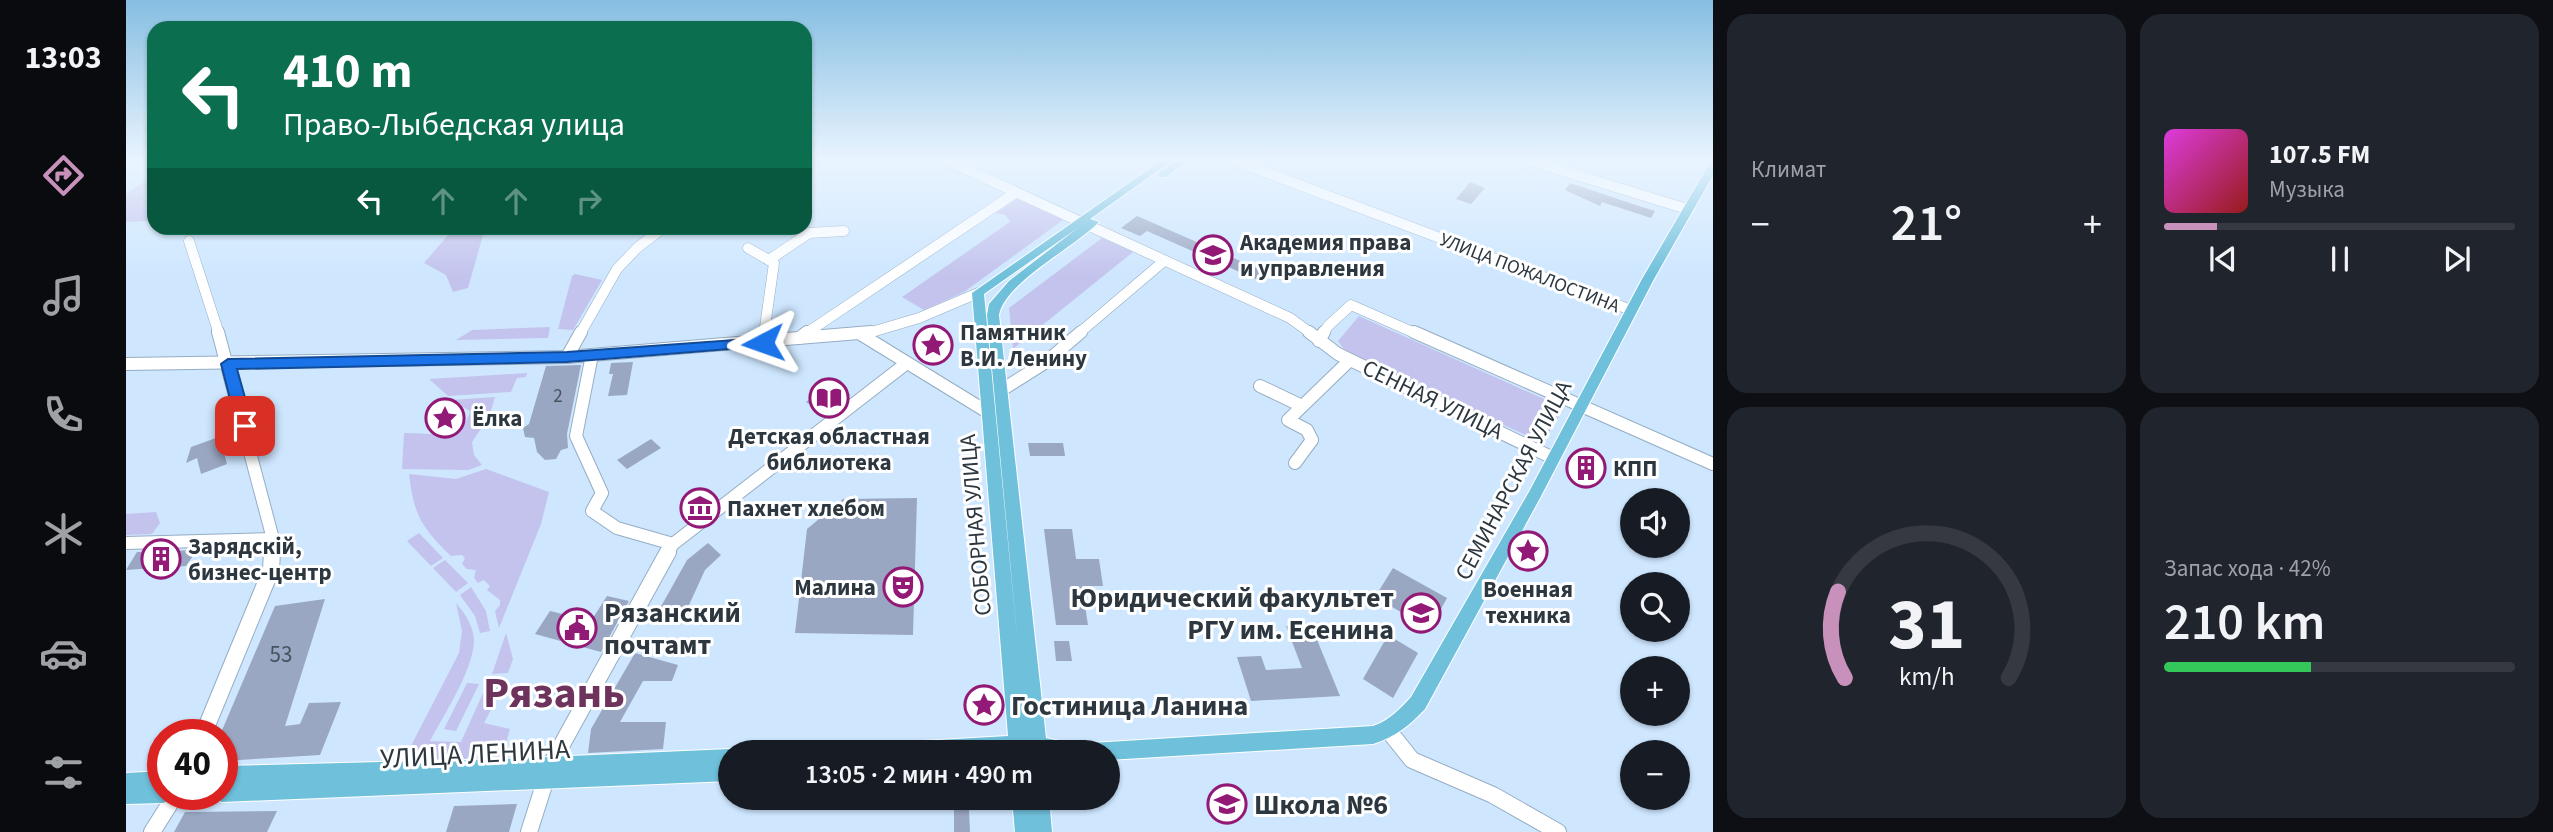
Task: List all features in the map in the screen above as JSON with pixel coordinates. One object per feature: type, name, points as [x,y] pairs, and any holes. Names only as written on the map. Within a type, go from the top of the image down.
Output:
[{"type":"main road","points":[[1083,224],[1116,199]]},
{"type":"main road","points":[[978,293],[1122,199]]},
{"type":"main road","name":"СЕМИНАРСКАЯ УЛИЦА","points":[[1388,730],[1418,703],[1693,199]]},
{"type":"main road","name":"СОБОРНАЯ УЛИЦА","points":[[1027,740],[995,304],[1013,284],[1083,224]]},
{"type":"main road","name":"СОБОРНАЯ УЛИЦА","points":[[978,293],[1027,740]]},
{"type":"main road","points":[[1120,750],[1373,735],[1388,730]]},
{"type":"main road","name":"УЛИЦА ЛЕНИНА","points":[[238,791],[718,760]]},
{"type":"main road","name":"УЛИЦА ЛЕНИНА","points":[[238,776],[718,771]]},
{"type":"main road","points":[[126,783],[147,782]]},
{"type":"main road","points":[[126,794],[147,793]]},
{"type":"main road","points":[[1023,810],[1024,832]]},
{"type":"main road","points":[[1040,810],[1042,832]]},
{"type":"street","points":[[796,340],[1006,199]]},
{"type":"street","name":"СЕННАЯ УЛИЦА","points":[[1028,199],[1290,318],[1319,341],[1350,360],[1553,458]]},
{"type":"street","name":"УЛИЦА ПОЖАЛОСТИНА","points":[[1336,199],[1631,310]]},
{"type":"street","points":[[1655,199],[1687,209]]},
{"type":"street","points":[[812,233],[844,231]]},
{"type":"street","points":[[567,357],[617,269],[654,235]]},
{"type":"street","points":[[769,260],[806,235]]},
{"type":"street","points":[[189,242],[228,364],[273,539],[271,570],[210,719]]},
{"type":"street","points":[[748,248],[774,262],[763,343]]},
{"type":"street","points":[[1000,391],[1046,362],[1164,261]]},
{"type":"street","points":[[126,364],[387,362],[567,357],[862,335],[919,318],[978,293]]},
{"type":"street","points":[[1319,341],[1328,326],[1351,305],[1713,464]]},
{"type":"street","points":[[862,335],[989,413]]},
{"type":"street","points":[[592,355],[576,436],[603,494],[592,511],[597,519],[635,535],[673,544]]},
{"type":"street","name":"СЕННАЯ УЛИЦА","points":[[1302,406],[1350,360]]},
{"type":"street","points":[[529,832],[548,772],[673,544],[903,366]]},
{"type":"street","points":[[1260,386],[1302,406],[1288,420],[1307,430],[1312,440],[1295,463]]},
{"type":"street","points":[[126,543],[273,539]]},
{"type":"street","points":[[1388,730],[1412,760],[1493,795],[1558,832]]},
{"type":"street","points":[[152,832],[166,810]]},
{"type":"shaded area","points":[[126,199],[147,199],[147,221],[126,222]]},
{"type":"shaded area","points":[[1017,199],[1063,220],[964,292],[924,310],[902,297],[1007,224],[1010,221],[1005,215],[996,213]]},
{"type":"shaded area","points":[[448,235],[483,235],[468,288],[453,292],[446,275],[424,263]]},
{"type":"shaded area","points":[[1102,238],[1133,252],[1013,349],[1009,308]]},
{"type":"shaded area","points":[[575,274],[602,280],[573,330],[558,329],[572,276]]},
{"type":"shaded area","points":[[1359,316],[1564,408],[1543,443],[1346,352],[1338,341]]},
{"type":"shaded area","points":[[550,327],[548,338],[456,340],[472,330]]},
{"type":"shaded area","points":[[527,373],[526,377],[517,378],[511,392],[448,396],[429,379]]},
{"type":"shaded area","points":[[495,397],[489,417],[472,442],[474,455],[482,465],[468,470],[402,469],[404,433],[452,432],[466,421],[470,411],[451,400]]},
{"type":"shaded area","points":[[486,469],[549,492],[541,524],[499,628],[495,611],[500,600],[487,590],[490,586],[484,580],[478,583],[474,578],[476,570],[467,569],[462,564],[465,558],[462,555],[451,556],[432,537],[413,500],[409,474],[456,479]]},
{"type":"shaded area","points":[[156,512],[160,523],[152,534],[126,535],[126,514]]},
{"type":"shaded area","points":[[419,533],[443,558],[431,566],[407,541]]},
{"type":"shaded area","points":[[445,560],[468,583],[456,592],[433,568]]},
{"type":"shaded area","points":[[471,587],[486,611],[490,631],[480,633],[475,616],[460,595]]},
{"type":"shaded area","points":[[456,603],[466,616],[472,631],[472,653],[463,679],[430,741],[461,742],[488,682],[506,681],[484,723],[510,729],[500,765],[400,767],[459,653],[462,631]]},
{"type":"shaded area","points":[[506,633],[513,659],[508,673],[492,674]]},
{"type":"shaded area","points":[[467,683],[479,684],[456,731],[444,729]]},
{"type":"building","points":[[1456,199],[1476,199],[1471,204]]},
{"type":"building","points":[[1584,199],[1618,199],[1655,211],[1651,218],[1602,202],[1600,206]]},
{"type":"building","name":"Академия права и управления","points":[[1137,216],[1268,273],[1260,281],[1147,231],[1140,236],[1121,228]]},
{"type":"building","points":[[633,362],[627,395],[608,396],[613,374],[609,374],[611,363]]},
{"type":"building","points":[[581,365],[567,434],[568,448],[561,450],[556,459],[545,460],[537,452],[534,438],[525,437],[523,428],[529,424],[546,366]]},
{"type":"building","name":"Детская областная библиотека","points":[[831,383],[850,395],[826,414],[806,402]]},
{"type":"building","points":[[227,434],[229,446],[223,449],[227,464],[201,474],[197,458],[186,463],[191,447]]},
{"type":"building","points":[[651,439],[661,448],[627,469],[617,460]]},
{"type":"building","points":[[1028,443],[1063,443],[1065,456],[1030,456]]},
{"type":"building","points":[[917,498],[913,635],[795,633],[807,529],[843,499]]},
{"type":"building","points":[[1044,529],[1072,529],[1076,559],[1099,559],[1103,586],[1082,586],[1088,625],[1056,625]]},
{"type":"building","points":[[708,543],[721,555],[705,570],[684,616],[659,610],[687,560]]},
{"type":"building","name":"Зарядскiй, бизнес-центр","points":[[197,550],[186,566],[126,570],[137,552]]},
{"type":"building","name":"Юридический факультет РГУ им. Есенина","points":[[1393,568],[1447,598],[1430,629],[1375,597]]},
{"type":"building","name":"Рязанский почтамт","points":[[607,596],[629,601],[601,652],[535,634],[550,611],[591,621]]},
{"type":"building","points":[[325,599],[285,726],[300,724],[309,703],[341,702],[320,755],[238,760],[238,719],[227,719],[275,606]]},
{"type":"building","points":[[1311,625],[1340,696],[1251,701],[1237,657],[1261,656],[1266,670],[1302,668],[1286,626]]},
{"type":"building","points":[[1388,635],[1418,653],[1393,698],[1363,679]]},
{"type":"building","points":[[1054,641],[1069,641],[1072,661],[1056,661]]},
{"type":"building","points":[[635,653],[678,665],[672,681],[643,681],[620,722],[666,722],[663,749],[588,753],[591,729]]},
{"type":"building","points":[[517,804],[509,832],[446,832],[454,806]]},
{"type":"building","points":[[954,810],[969,810],[970,832],[954,832]]},
{"type":"building","points":[[277,811],[267,832],[174,832],[185,812]]},
{"type":"place","name":"Академия права и управления","points":[[1213,255]]},
{"type":"place","name":"Памятник В.И. Ленину","points":[[933,345]]},
{"type":"place","name":"Детская областная библиотека","points":[[829,398]]},
{"type":"place","name":"Ёлка","points":[[445,418]]},
{"type":"place","name":"КПП","points":[[1586,468]]},
{"type":"place","name":"Пахнет хлебом","points":[[700,508]]},
{"type":"place","name":"Военная техника","points":[[1528,551]]},
{"type":"place","name":"Зарядскiй, бизнес-центр","points":[[161,559]]},
{"type":"place","name":"Малина","points":[[903,587]]},
{"type":"place","name":"Юридический факультет РГУ им. Есенина","points":[[1421,613]]},
{"type":"place","name":"Рязанский почтамт","points":[[577,628]]},
{"type":"place","name":"Гостиница Ланина","points":[[984,705]]},
{"type":"place","name":"Школа №6","points":[[1227,804]]},
{"type":"district","name":"Рязань","points":[[554,692]]},
{"type":"route","points":[[245,426],[228,364],[567,357],[763,343]]}]
